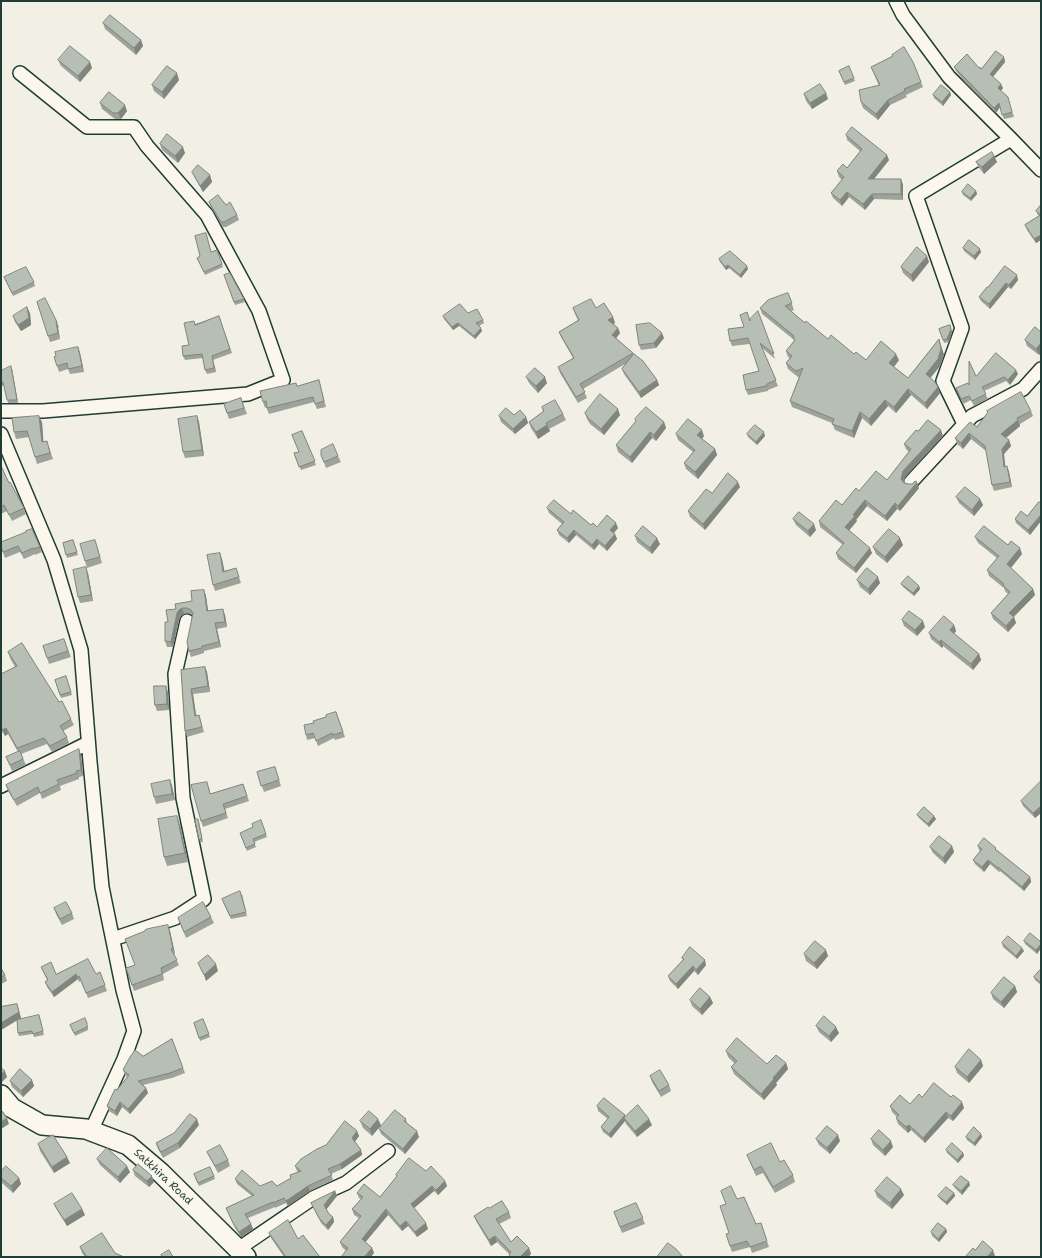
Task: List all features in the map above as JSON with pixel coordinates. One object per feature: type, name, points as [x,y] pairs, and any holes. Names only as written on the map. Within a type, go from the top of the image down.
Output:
[{"type":"main road","name":"Satkhira Road","points":[[1,1095],[12,1108],[42,1125],[86,1129],[128,1145],[161,1173],[242,1253]]},
{"type":"street","points":[[896,1],[903,16],[949,77],[1041,170]]},
{"type":"street","points":[[1,411],[43,411],[248,394],[283,380],[259,311],[207,214],[147,146],[134,127],[88,127],[20,73]]},
{"type":"street","points":[[964,424],[943,381],[962,328],[916,196],[1011,139]]},
{"type":"street","points":[[911,482],[972,416],[1023,389],[1041,369]]},
{"type":"street","points":[[1,434],[54,560],[81,650],[88,743],[102,887],[123,990],[134,1031],[124,1058],[91,1131]]},
{"type":"street","points":[[113,939],[175,918],[204,899],[183,798],[175,674],[187,621]]},
{"type":"street","points":[[1,786],[88,743]]},
{"type":"street","points":[[242,1253],[313,1198],[346,1183],[388,1151]]},
{"type":"building","points":[[110,15],[141,40],[134,48],[103,23]]},
{"type":"building","points":[[70,46],[90,62],[78,76],[58,60]]},
{"type":"building","points":[[904,47],[913,62],[921,82],[904,89],[905,91],[888,100],[876,114],[861,102],[859,90],[880,85],[871,67],[893,56],[892,55]]},
{"type":"building","points":[[996,51],[1004,57],[990,74],[1001,84],[998,88],[1008,97],[1012,112],[1002,115],[999,103],[994,108],[954,67],[967,54],[981,69]]},
{"type":"building","points":[[167,66],[177,73],[162,92],[152,85]]},
{"type":"building","points":[[849,66],[854,78],[844,82],[839,71]]},
{"type":"building","points":[[820,84],[826,93],[810,103],[804,94]]},
{"type":"building","points":[[941,85],[950,92],[942,102],[933,95]]},
{"type":"building","points":[[109,92],[125,105],[118,113],[113,113],[100,103]]},
{"type":"building","points":[[852,127],[887,155],[868,179],[901,179],[901,194],[872,194],[863,204],[847,192],[840,200],[831,193],[844,177],[837,171],[843,164],[847,168],[862,149],[846,135]]},
{"type":"building","points":[[167,134],[183,147],[175,156],[160,144]]},
{"type":"building","points":[[992,152],[994,156],[982,167],[976,162]]},
{"type":"building","points":[[198,165],[210,175],[200,186],[192,172]]},
{"type":"building","points":[[968,184],[976,191],[970,198],[962,192]]},
{"type":"building","points":[[218,195],[226,205],[230,202],[237,215],[224,222],[221,222],[209,202]]},
{"type":"building","points":[[1041,205],[1041,215],[1036,211]]},
{"type":"building","points":[[1041,215],[1041,235],[1034,239],[1025,225]]},
{"type":"building","points":[[206,233],[211,252],[217,250],[222,264],[204,272],[197,258],[200,256],[195,236]]},
{"type":"building","points":[[969,240],[980,249],[974,256],[963,248]]},
{"type":"building","points":[[917,247],[927,256],[911,275],[901,267]]},
{"type":"building","points":[[730,251],[747,266],[740,275],[728,265],[725,267],[719,259]]},
{"type":"building","points":[[1005,266],[1017,275],[1009,285],[1006,283],[989,304],[979,297]]},
{"type":"building","points":[[26,267],[34,282],[12,293],[4,277]]},
{"type":"building","points":[[230,273],[244,299],[234,302],[224,275]]},
{"type":"building","points":[[788,293],[792,303],[785,306],[805,323],[806,321],[828,339],[831,335],[854,354],[856,352],[866,360],[881,341],[896,354],[889,363],[908,378],[939,339],[941,349],[938,359],[926,374],[938,387],[925,403],[908,389],[894,407],[885,400],[869,419],[860,412],[852,431],[832,424],[834,419],[790,401],[803,368],[796,371],[786,363],[792,356],[786,351],[795,340],[793,338],[794,336],[760,308],[768,300]]},
{"type":"building","points":[[45,298],[57,322],[58,333],[48,336],[37,302]]},
{"type":"building","points":[[591,299],[596,308],[604,303],[613,317],[608,320],[618,328],[612,335],[633,353],[580,384],[585,392],[576,397],[558,367],[574,358],[559,332],[579,320],[573,308]]},
{"type":"building","points":[[460,304],[468,313],[477,309],[483,320],[476,323],[481,328],[474,336],[458,323],[452,327],[443,316]]},
{"type":"building","points":[[27,307],[29,318],[18,325],[13,316]]},
{"type":"building","points":[[758,311],[774,354],[760,343],[776,380],[767,384],[766,386],[746,390],[743,375],[759,371],[748,338],[730,341],[728,329],[744,327],[740,315],[747,312],[750,321],[750,319]]},
{"type":"building","points":[[219,316],[230,349],[212,356],[214,368],[205,370],[202,354],[183,356],[182,346],[189,345],[184,323],[194,321],[195,325]]},
{"type":"building","points":[[650,323],[662,333],[654,343],[639,345],[636,325]]},
{"type":"building","points":[[950,325],[951,329],[947,339],[943,340],[939,329]]},
{"type":"building","points":[[1035,327],[1041,332],[1041,343],[1036,349],[1025,340]]},
{"type":"building","points":[[78,347],[82,366],[68,369],[67,363],[57,366],[54,357],[56,356],[55,352]]},
{"type":"building","points":[[996,353],[1016,370],[1008,380],[1004,377],[982,387],[986,394],[972,401],[969,396],[961,399],[956,388],[968,383],[969,385],[969,361],[976,376]]},
{"type":"building","points":[[634,354],[643,361],[657,380],[639,392],[622,369]]},
{"type":"building","points":[[11,366],[17,400],[7,400],[3,382],[1,383],[1,371]]},
{"type":"building","points":[[535,368],[545,377],[536,386],[526,377]]},
{"type":"building","points":[[319,380],[324,401],[315,404],[313,397],[267,408],[266,401],[263,402],[260,391],[296,383],[297,386]]},
{"type":"building","points":[[1021,392],[1031,411],[1017,418],[1018,420],[1001,434],[1009,440],[1002,449],[1004,467],[1007,466],[1010,482],[992,485],[985,446],[969,433],[961,443],[955,438],[970,422],[977,427],[988,412],[987,411]]},
{"type":"building","points":[[600,394],[618,409],[601,429],[588,418],[585,413]]},
{"type":"building","points":[[241,398],[244,408],[227,413],[224,404]]},
{"type":"building","points":[[555,400],[563,414],[546,423],[547,425],[536,432],[529,422],[544,411],[542,407]]},
{"type":"building","points":[[646,407],[664,422],[654,435],[650,432],[630,457],[616,445]]},
{"type":"building","points":[[506,408],[514,415],[520,410],[526,417],[513,429],[499,416]]},
{"type":"building","points":[[39,416],[42,442],[47,441],[50,453],[35,457],[27,431],[14,432],[12,418]]},
{"type":"building","points":[[197,416],[202,450],[183,452],[178,419]]},
{"type":"building","points":[[688,419],[702,430],[697,435],[715,449],[695,472],[684,463],[695,450],[676,434]]},
{"type":"building","points":[[928,420],[941,430],[903,471],[901,479],[904,483],[908,484],[912,484],[915,481],[917,482],[898,506],[895,503],[885,516],[865,500],[853,515],[855,516],[845,527],[870,548],[854,568],[836,553],[844,543],[819,521],[836,500],[842,505],[856,488],[859,491],[876,471],[887,480],[911,449],[904,444],[916,430],[918,431]]},
{"type":"building","points":[[755,425],[764,432],[756,442],[747,434]]},
{"type":"building","points":[[302,431],[315,461],[299,467],[294,453],[299,452],[292,435]]},
{"type":"building","points":[[333,444],[338,456],[324,462],[321,455],[321,450]]},
{"type":"building","points":[[1,466],[24,508],[9,515],[4,505],[1,506]]},
{"type":"building","points":[[728,473],[738,482],[703,524],[688,511],[706,489],[712,493]]},
{"type":"building","points":[[965,487],[980,499],[972,510],[956,497]]},
{"type":"building","points":[[554,500],[571,514],[573,510],[591,525],[593,523],[597,527],[607,515],[616,523],[610,530],[615,534],[605,546],[597,539],[592,545],[574,530],[567,538],[557,530],[564,522],[547,508]]},
{"type":"building","points":[[1039,502],[1041,503],[1041,517],[1040,516],[1028,530],[1015,519],[1021,511],[1027,516]]},
{"type":"building","points":[[799,512],[814,524],[808,531],[793,519]]},
{"type":"building","points":[[643,526],[657,538],[650,548],[635,536]]},
{"type":"building","points":[[984,526],[1008,545],[1011,541],[1020,548],[1007,564],[1033,589],[1009,613],[1014,617],[1006,626],[991,613],[1010,592],[1003,585],[1004,584],[987,570],[999,556],[975,537]]},
{"type":"building","points":[[32,529],[40,547],[33,548],[22,553],[18,546],[3,552],[1,542]]},
{"type":"building","points":[[889,529],[900,538],[885,557],[873,547]]},
{"type":"building","points":[[73,540],[77,552],[66,555],[63,543]]},
{"type":"building","points":[[95,540],[100,557],[85,561],[80,544]]},
{"type":"building","points":[[220,553],[223,572],[236,568],[239,577],[213,585],[207,555]]},
{"type":"building","points":[[86,567],[91,595],[78,597],[73,570]]},
{"type":"building","points":[[867,568],[878,577],[868,589],[857,580]]},
{"type":"building","points":[[908,576],[919,586],[913,593],[901,584]]},
{"type":"building","points":[[204,590],[207,611],[223,609],[225,622],[215,623],[219,642],[189,651],[187,642],[193,613],[187,608],[182,608],[177,613],[171,642],[165,641],[165,622],[168,622],[166,610],[176,609],[175,604],[192,601],[191,591]]},
{"type":"building","points":[[909,611],[923,621],[915,630],[902,620]]},
{"type":"building","points":[[944,616],[954,625],[950,630],[979,654],[971,664],[941,640],[939,642],[929,633]]},
{"type":"building","points":[[64,639],[68,651],[47,658],[43,646]]},
{"type":"building","points":[[22,643],[59,702],[62,701],[71,719],[60,726],[67,737],[50,746],[44,738],[17,748],[6,728],[3,730],[1,727],[1,674],[17,666],[8,652]]},
{"type":"building","points":[[205,667],[208,686],[191,689],[195,716],[199,715],[202,727],[185,731],[181,670]]},
{"type":"building","points":[[66,676],[71,692],[60,695],[55,680]]},
{"type":"building","points":[[154,686],[166,686],[167,704],[155,705]]},
{"type":"building","points":[[336,712],[343,732],[333,735],[332,733],[316,741],[313,733],[306,735],[304,725],[314,723],[313,721]]},
{"type":"building","points":[[79,749],[81,770],[76,771],[77,773],[57,780],[59,784],[40,793],[38,787],[14,800],[6,785]]},
{"type":"building","points":[[20,751],[23,759],[10,765],[6,757]]},
{"type":"building","points":[[275,767],[279,780],[261,786],[257,772]]},
{"type":"building","points":[[170,780],[172,794],[154,797],[151,784]]},
{"type":"building","points":[[207,782],[210,794],[243,784],[247,796],[223,804],[226,813],[201,821],[191,785]]},
{"type":"building","points":[[1040,782],[1041,806],[1033,813],[1021,801]]},
{"type":"building","points":[[924,807],[934,816],[928,824],[917,815]]},
{"type":"building","points":[[177,816],[185,853],[164,857],[158,819]]},
{"type":"building","points":[[195,819],[198,819],[202,839],[199,839]]},
{"type":"building","points":[[261,820],[266,834],[253,839],[255,844],[246,848],[240,833],[253,827],[252,824]]},
{"type":"building","points":[[939,836],[952,846],[943,858],[930,847]]},
{"type":"building","points":[[984,838],[996,848],[995,849],[1030,877],[1022,887],[988,860],[982,867],[973,860],[982,849],[978,846]]},
{"type":"building","points":[[240,891],[246,912],[230,916],[222,899]]},
{"type":"building","points":[[66,902],[72,913],[60,919],[54,908]]},
{"type":"building","points":[[203,902],[211,917],[184,932],[178,918]]},
{"type":"building","points":[[168,925],[173,949],[171,949],[177,960],[161,968],[162,974],[132,985],[126,968],[135,965],[125,939],[147,929]]},
{"type":"building","points":[[1030,933],[1041,942],[1036,950],[1024,941]]},
{"type":"building","points":[[1008,936],[1022,948],[1016,956],[1002,943]]},
{"type":"building","points":[[815,941],[826,950],[814,963],[804,954]]},
{"type":"building","points":[[690,947],[705,960],[696,970],[693,966],[676,984],[668,976],[684,959],[682,958]]},
{"type":"building","points":[[208,955],[216,964],[204,975],[198,963]]},
{"type":"building","points":[[88,959],[96,974],[100,972],[105,985],[86,993],[79,976],[77,977],[76,974],[52,992],[45,982],[48,980],[41,967],[51,962],[56,974]]},
{"type":"building","points":[[1,968],[5,975],[1,977]]},
{"type":"building","points":[[1041,969],[1041,983],[1034,977]]},
{"type":"building","points":[[1004,977],[1015,986],[1001,1002],[991,993]]},
{"type":"building","points":[[700,988],[710,997],[700,1009],[690,1000]]},
{"type":"building","points":[[17,1004],[19,1012],[1,1023],[1,1007]]},
{"type":"building","points":[[39,1015],[43,1031],[33,1034],[32,1031],[18,1033],[17,1020]]},
{"type":"building","points":[[824,1016],[836,1027],[829,1036],[816,1026]]},
{"type":"building","points":[[85,1018],[87,1027],[74,1033],[70,1025]]},
{"type":"building","points":[[203,1019],[209,1034],[199,1038],[194,1023]]},
{"type":"building","points":[[737,1038],[767,1064],[776,1055],[786,1063],[761,1094],[731,1067],[737,1061],[726,1051]]},
{"type":"building","points":[[172,1039],[183,1068],[138,1081],[146,1088],[128,1109],[120,1102],[115,1111],[107,1106],[115,1089],[117,1090],[129,1075],[123,1070],[135,1050],[143,1056]]},
{"type":"building","points":[[969,1049],[981,1060],[967,1077],[955,1067]]},
{"type":"building","points":[[1,1068],[5,1071],[1,1074]]},
{"type":"building","points":[[20,1069],[32,1080],[21,1091],[10,1081]]},
{"type":"building","points":[[660,1070],[669,1085],[659,1091],[650,1076]]},
{"type":"building","points":[[934,1083],[951,1097],[953,1095],[962,1102],[951,1116],[946,1112],[923,1138],[909,1125],[906,1127],[896,1118],[899,1115],[890,1106],[900,1095],[910,1104],[919,1094],[922,1097]]},
{"type":"building","points":[[604,1098],[625,1115],[609,1134],[601,1127],[609,1117],[597,1106]]},
{"type":"building","points":[[638,1105],[649,1119],[635,1131],[624,1118]]},
{"type":"building","points":[[1,1110],[7,1118],[1,1122]]},
{"type":"building","points":[[395,1110],[406,1119],[404,1121],[417,1131],[403,1149],[379,1129]]},
{"type":"building","points":[[369,1111],[378,1119],[370,1129],[360,1121]]},
{"type":"building","points":[[190,1114],[197,1119],[178,1143],[161,1152],[156,1143],[174,1133]]},
{"type":"building","points":[[345,1121],[357,1131],[352,1138],[361,1150],[340,1164],[328,1169],[332,1175],[308,1186],[286,1201],[284,1198],[245,1214],[251,1224],[239,1232],[226,1208],[254,1195],[235,1179],[242,1170],[260,1186],[272,1181],[277,1186],[291,1178],[290,1175],[301,1171],[295,1166],[301,1159],[326,1145]]},
{"type":"building","points":[[827,1126],[838,1135],[827,1148],[816,1139]]},
{"type":"building","points":[[974,1127],[981,1134],[974,1143],[966,1137]]},
{"type":"building","points":[[879,1130],[891,1141],[883,1150],[871,1139]]},
{"type":"building","points":[[53,1135],[67,1157],[52,1167],[38,1144]]},
{"type":"building","points":[[771,1143],[780,1162],[784,1160],[793,1175],[773,1187],[761,1166],[754,1170],[747,1155]]},
{"type":"building","points":[[952,1143],[963,1153],[957,1160],[946,1150]]},
{"type":"building","points":[[220,1145],[228,1160],[215,1166],[207,1152]]},
{"type":"building","points":[[107,1148],[127,1166],[118,1177],[97,1159]]},
{"type":"building","points":[[409,1158],[426,1171],[431,1166],[445,1181],[436,1190],[432,1186],[411,1204],[426,1223],[415,1232],[406,1221],[400,1226],[386,1209],[362,1239],[372,1248],[364,1257],[341,1257],[348,1248],[340,1242],[361,1216],[352,1209],[363,1197],[357,1193],[364,1184],[380,1197]]},
{"type":"building","points":[[138,1164],[152,1176],[147,1181],[133,1170]]},
{"type":"building","points":[[6,1166],[19,1178],[11,1186],[1,1178],[1,1172]]},
{"type":"building","points":[[210,1167],[214,1176],[198,1183],[194,1174]]},
{"type":"building","points":[[961,1176],[969,1182],[961,1191],[953,1185]]},
{"type":"building","points":[[887,1177],[901,1189],[890,1203],[875,1191]]},
{"type":"building","points":[[731,1186],[737,1199],[744,1197],[756,1224],[761,1223],[767,1241],[750,1247],[747,1241],[730,1246],[726,1234],[729,1233],[720,1206],[726,1204],[721,1191]]},
{"type":"building","points":[[946,1187],[954,1193],[946,1202],[938,1196]]},
{"type":"building","points":[[335,1191],[324,1205],[329,1214],[333,1217],[326,1225],[319,1218],[311,1203]]},
{"type":"building","points":[[72,1193],[82,1209],[64,1220],[54,1204]]},
{"type":"building","points":[[502,1201],[509,1212],[496,1219],[511,1242],[517,1236],[529,1248],[520,1257],[511,1257],[509,1255],[511,1252],[495,1236],[489,1240],[474,1216],[488,1207],[489,1208]]},
{"type":"building","points":[[636,1203],[643,1218],[620,1227],[614,1212]]},
{"type":"building","points":[[288,1220],[298,1239],[303,1235],[320,1257],[286,1257],[269,1233]]},
{"type":"building","points":[[938,1223],[946,1229],[938,1239],[931,1232]]},
{"type":"building","points":[[102,1233],[115,1253],[124,1257],[87,1257],[80,1247]]},
{"type":"building","points":[[983,1241],[993,1250],[987,1257],[965,1257],[973,1248],[975,1250]]},
{"type":"building","points":[[668,1243],[676,1249],[683,1257],[657,1257]]},
{"type":"building","points":[[169,1250],[173,1257],[163,1257],[161,1255]]}]
